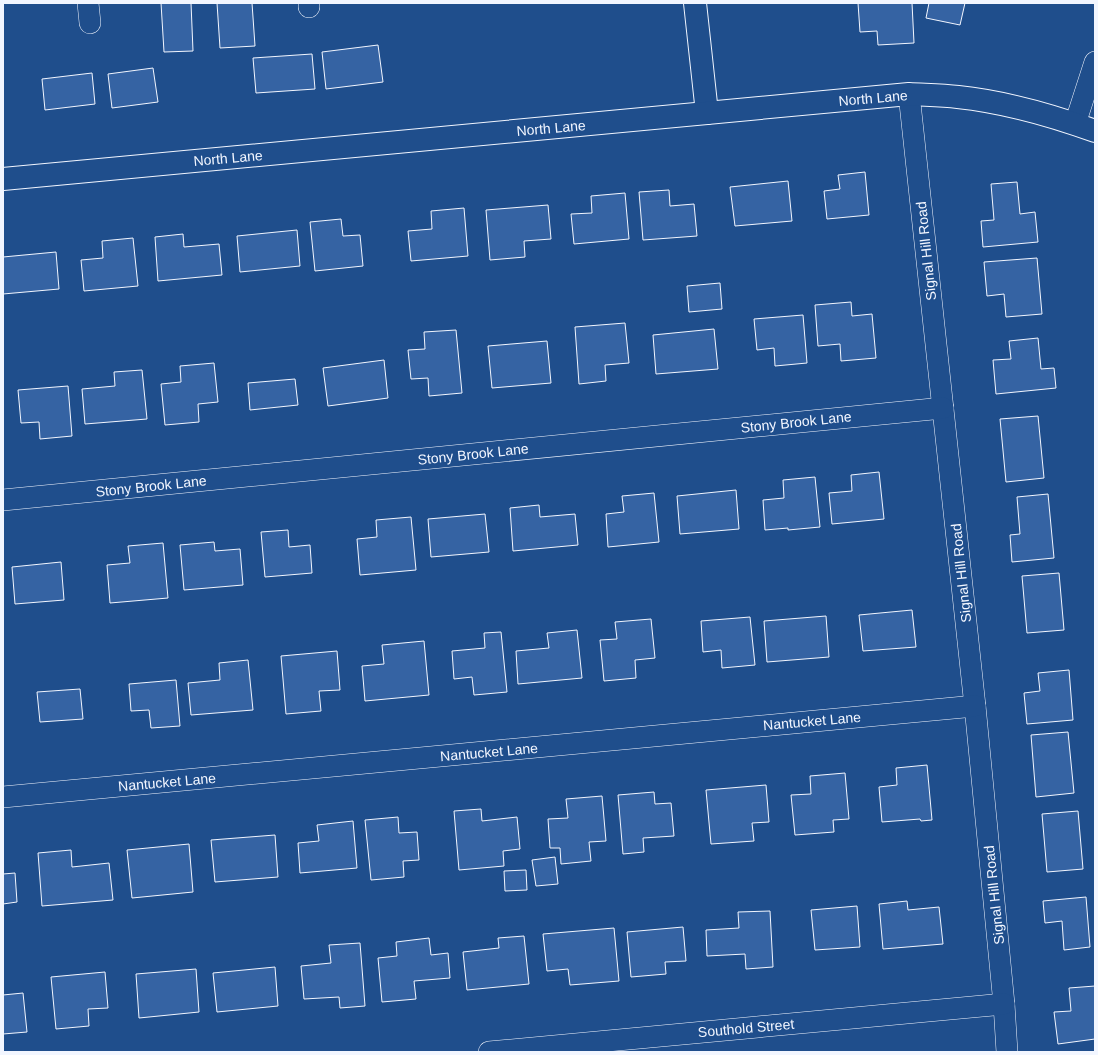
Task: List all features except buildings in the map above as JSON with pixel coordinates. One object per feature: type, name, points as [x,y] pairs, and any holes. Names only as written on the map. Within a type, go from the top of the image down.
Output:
[{"type":"street","points":[[88,3],[90,24]]},
{"type":"street","points":[[695,3],[707,113]]},
{"type":"street","points":[[1085,127],[1095,62]]},
{"type":"street","name":"North Lane","points":[[3,179],[909,94],[958,97],[1005,104],[1085,127]]},
{"type":"street","name":"Signal Hill Road","points":[[909,94],[975,706],[1008,1052]]},
{"type":"street","name":"Stony Brook Lane","points":[[3,500],[943,408]]},
{"type":"street","name":"Nantucket Lane","points":[[3,798],[975,706]]},
{"type":"street","name":"Southold Street","points":[[489,1052],[1004,1004]]}]
